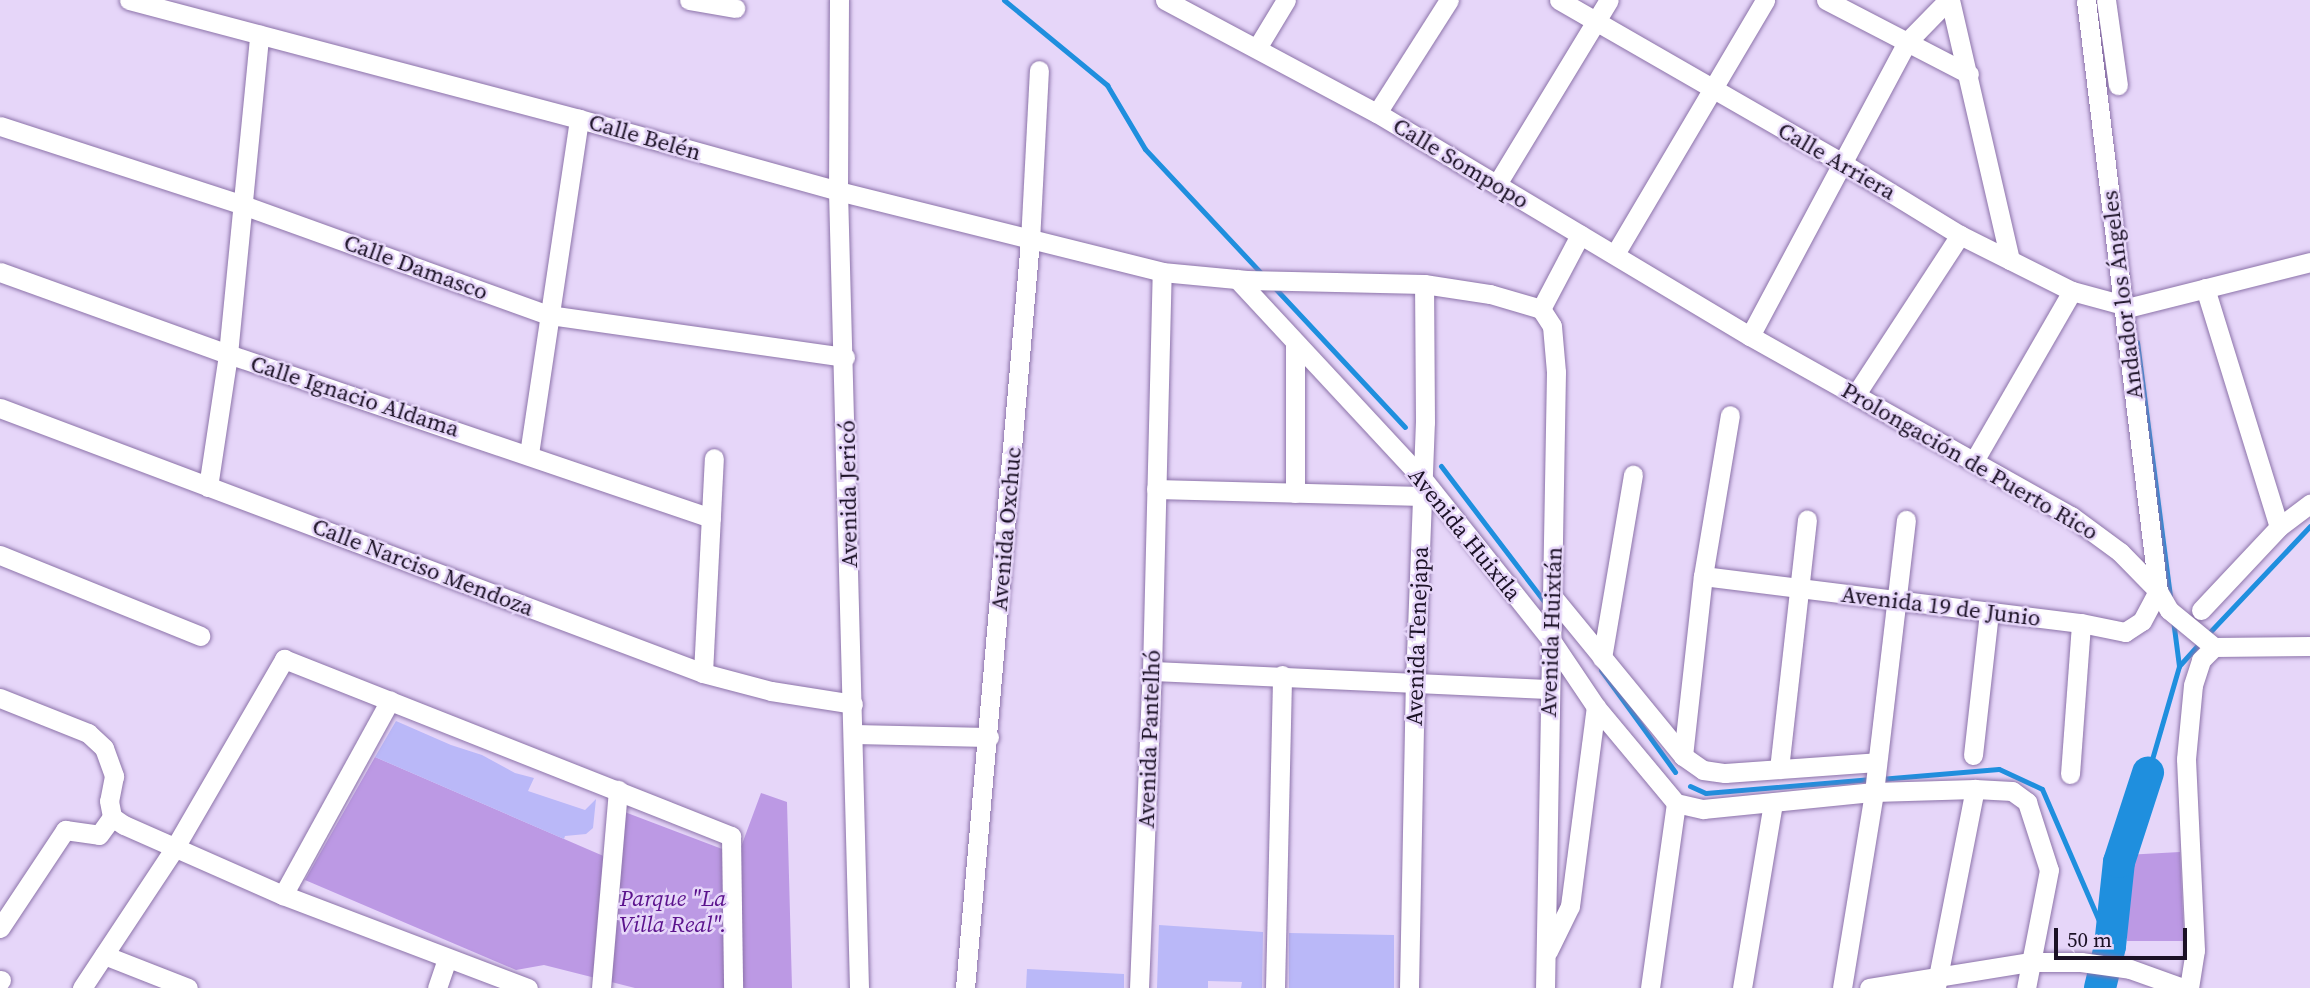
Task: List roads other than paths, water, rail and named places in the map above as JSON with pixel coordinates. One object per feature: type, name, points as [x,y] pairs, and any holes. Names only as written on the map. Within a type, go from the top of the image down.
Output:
[{"type":"street","name":"Calle Belén","points":[[129,0],[579,119],[838,191],[1162,272],[1242,280],[1423,285],[1490,295],[1541,310]]},
{"type":"street","points":[[689,0],[735,8]]},
{"type":"street","name":"Avenida Jericó","points":[[839,0],[838,191],[845,357],[859,988]]},
{"type":"street","name":"Calle Sompopo","points":[[1165,0],[1377,113],[1750,336]]},
{"type":"street","points":[[1257,48],[1286,0]]},
{"type":"street","points":[[1377,113],[1449,0]]},
{"type":"street","name":"Calle Arriera","points":[[1559,0],[1844,164],[1960,235],[2072,291],[2134,306]]},
{"type":"street","points":[[1497,184],[1609,0]]},
{"type":"street","points":[[1615,254],[1765,0]]},
{"type":"street","points":[[1826,0],[1969,74]]},
{"type":"street","points":[[1750,336],[1907,42],[1949,0],[1969,74],[2010,260]]},
{"type":"street","name":"Andador los Ángeles","points":[[2086,0],[2134,306],[2158,591]]},
{"type":"street","points":[[2106,0],[2118,85]]},
{"type":"street","points":[[208,487],[228,354],[240,204],[259,35]]},
{"type":"street","name":"Avenida Oxchuc","points":[[965,988],[989,737],[1030,241],[1039,70]]},
{"type":"street","points":[[529,454],[579,119]]},
{"type":"street","name":"Calle Damasco","points":[[0,126],[240,204],[549,315],[845,357]]},
{"type":"street","points":[[1541,310],[1580,235]]},
{"type":"street","points":[[1856,394],[1960,235]]},
{"type":"street","points":[[2134,306],[2310,262]]},
{"type":"street","name":"Calle Ignacio Aldama","points":[[0,272],[228,354],[710,517]]},
{"type":"street","name":"Avenida Pantelhó","points":[[1139,988],[1152,671],[1162,272]]},
{"type":"street","name":"Avenida Huixtla","points":[[1242,280],[1551,640],[1596,707],[1676,803]]},
{"type":"street","name":"Avenida Tenejapa","points":[[1409,988],[1415,681],[1423,488],[1423,285]]},
{"type":"street","points":[[2205,288],[2279,527]]},
{"type":"street","points":[[1974,461],[2072,291]]},
{"type":"street","name":"Avenida Huixtán","points":[[1541,310],[1552,326],[1556,372],[1545,988]]},
{"type":"street","name":"Prolongación de Puerto Rico","points":[[1750,336],[2071,516],[2120,552],[2158,591],[2169,610],[2211,645]]},
{"type":"street","points":[[1294,493],[1295,344]]},
{"type":"street","name":"Calle Narciso Mendoza","points":[[0,408],[703,673],[771,691],[853,704]]},
{"type":"street","points":[[1683,755],[1703,576],[1730,415]]},
{"type":"street","points":[[703,673],[714,458]]},
{"type":"street","points":[[1602,658],[1633,475]]},
{"type":"street","points":[[1156,489],[1294,493],[1423,488]]},
{"type":"street","points":[[2202,610],[2279,527],[2310,504]]},
{"type":"street","points":[[1779,769],[1807,520]]},
{"type":"street","points":[[1842,988],[1876,777],[1894,600],[1906,520]]},
{"type":"street","points":[[0,555],[200,636]]},
{"type":"street","name":"Avenida 19 de Junio","points":[[1703,576],[2081,623],[2125,632],[2143,621],[2158,591]]},
{"type":"street","points":[[1553,597],[1683,755],[1703,770],[1726,773],[1779,769],[1876,777],[2012,791],[2027,802],[2049,870],[2026,988]]},
{"type":"street","points":[[1973,755],[1989,612]]},
{"type":"street","points":[[2070,774],[2081,623]]},
{"type":"street","points":[[2189,988],[2195,950],[2186,759],[2193,685],[2201,660],[2211,645],[2310,646]]},
{"type":"street","points":[[82,988],[174,849],[284,659],[731,836],[733,988]]},
{"type":"street","points":[[1152,671],[1549,689]]},
{"type":"street","points":[[1275,988],[1282,675]]},
{"type":"street","points":[[0,698],[88,733],[104,748],[114,776],[109,801],[112,817],[99,835],[65,830],[0,928]]},
{"type":"street","points":[[283,895],[390,700]]},
{"type":"street","points":[[1545,958],[1570,906],[1596,707]]},
{"type":"street","points":[[853,734],[989,737]]},
{"type":"street","points":[[1650,988],[1676,803],[1703,809],[1773,803],[1876,777]]},
{"type":"street","points":[[1936,982],[1975,789]]},
{"type":"street","points":[[601,988],[618,790]]},
{"type":"street","points":[[1742,988],[1773,803]]},
{"type":"street","points":[[112,817],[174,849],[283,895],[527,988]]},
{"type":"street","points":[[104,955],[188,988]]},
{"type":"street","points":[[437,988],[447,959]]},
{"type":"street","points":[[1870,988],[1936,982],[2029,962],[2081,962],[2130,969],[2183,988]]},
{"type":"waterway","points":[[1004,0],[1107,85],[1145,149],[1262,274]]},
{"type":"waterway","points":[[1273,286],[1405,427]]},
{"type":"waterway","points":[[2137,342],[2170,596]]},
{"type":"waterway","points":[[1441,466],[1544,601]]},
{"type":"waterway","points":[[2207,635],[2310,526]]},
{"type":"waterway","points":[[2148,773],[2179,666],[2173,620]]},
{"type":"waterway","points":[[2179,666],[2200,643]]},
{"type":"waterway","points":[[1601,670],[1675,772]]},
{"type":"waterway","points":[[1880,779],[1999,769],[2042,789],[2110,946]]},
{"type":"waterway","points":[[2100,988],[2110,946],[2119,862],[2148,773]]},
{"type":"waterway","points":[[1690,786],[1706,793],[1871,779]]},
{"type":"park label","name":"Parque \"La Villa Real\".","points":[[673,911]]}]
